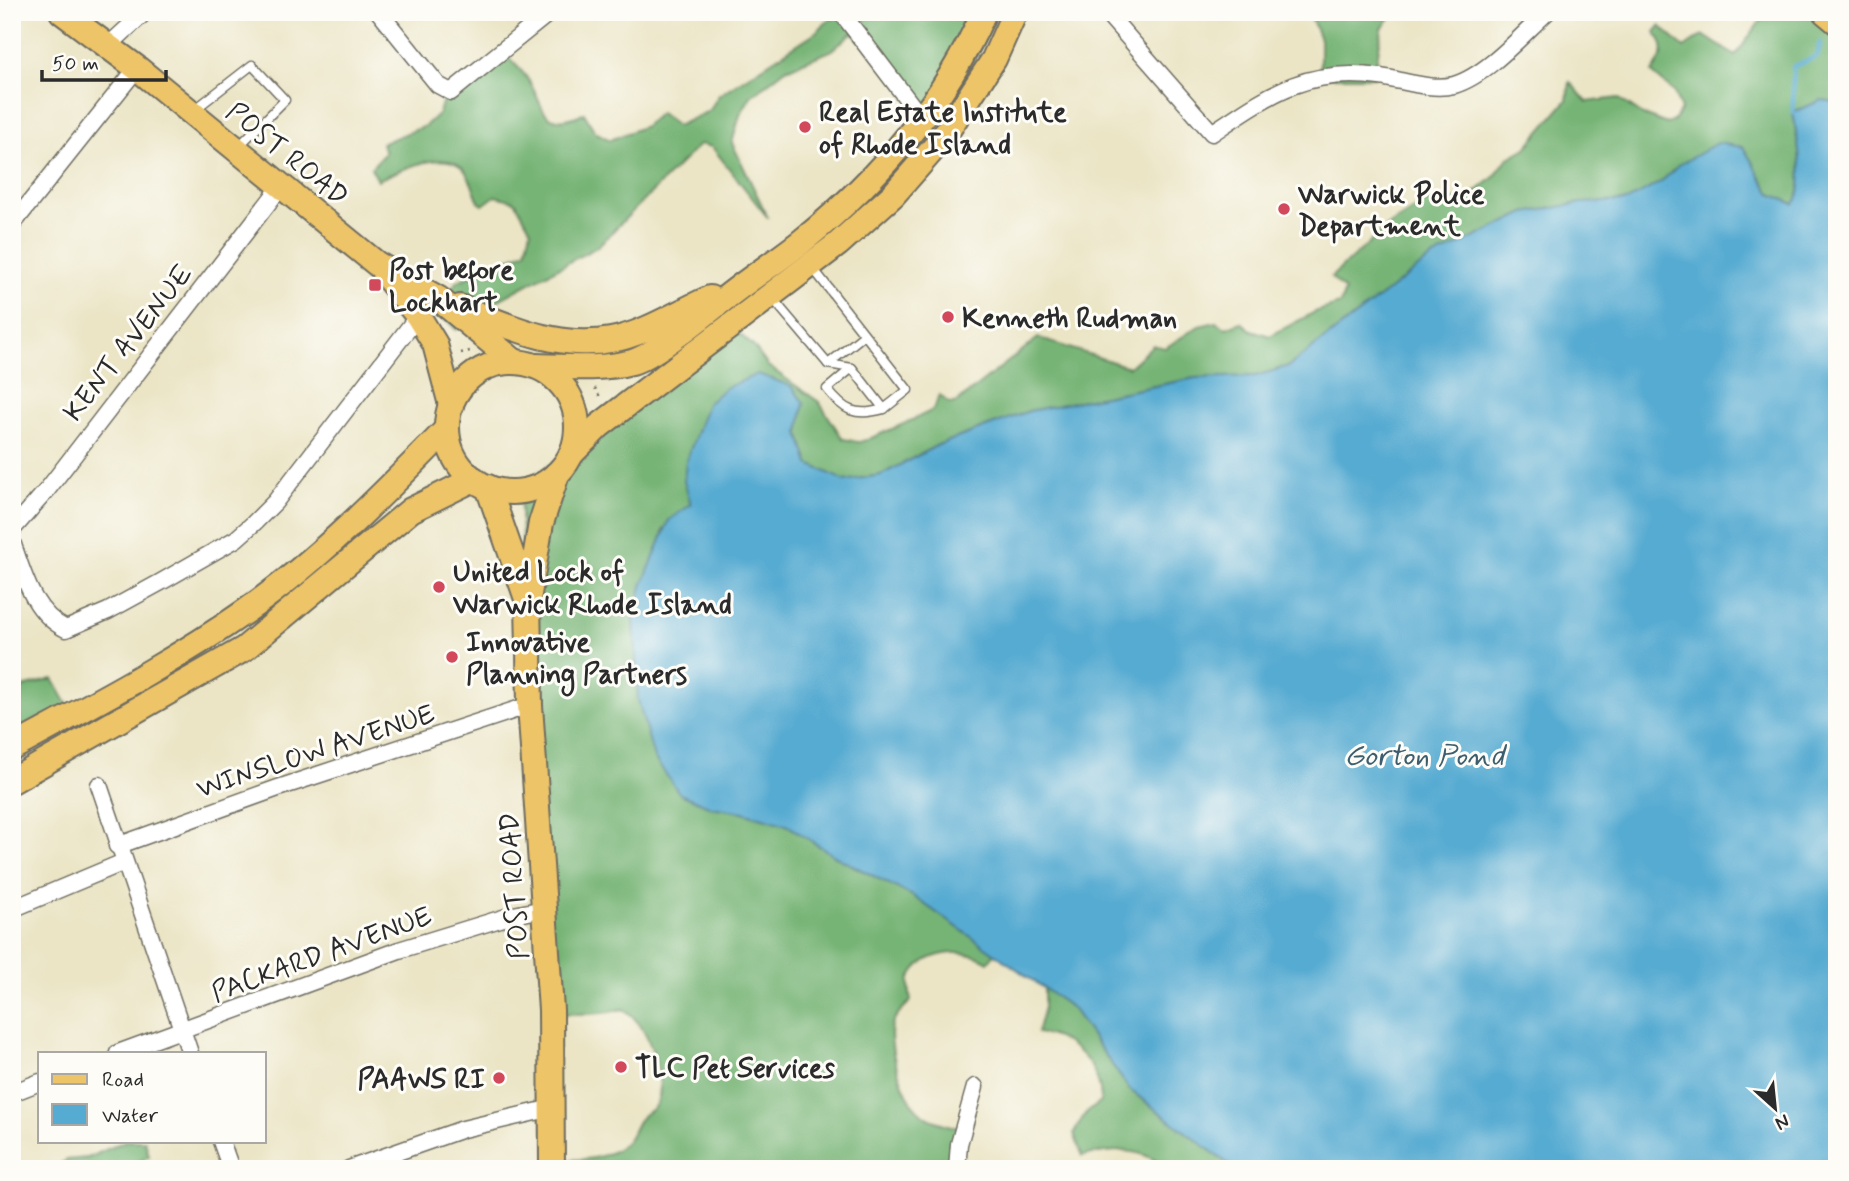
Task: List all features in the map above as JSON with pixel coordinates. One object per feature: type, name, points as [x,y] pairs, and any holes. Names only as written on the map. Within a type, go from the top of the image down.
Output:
[{"type":"main road","name":"POST ROAD","points":[[62,12],[137,68],[377,264]]},
{"type":"main road","points":[[377,264],[439,299],[526,364],[587,368],[634,362],[684,330],[801,242],[856,192],[923,120],[969,48],[984,12]]},
{"type":"main road","points":[[572,453],[599,426],[810,265],[873,213],[922,165],[994,58],[1015,12]]},
{"type":"main road","points":[[1825,12],[1837,22]]},
{"type":"main road","points":[[377,264],[418,316],[435,344],[451,405]]},
{"type":"main road","points":[[439,299],[537,337],[581,342],[611,340],[642,329],[743,284]]},
{"type":"main road","name":"POST ROAD","points":[[528,600],[481,483],[455,457],[447,429],[451,405],[461,387],[476,373],[495,364],[526,364],[555,377],[568,393],[576,412],[577,433],[572,453],[557,474],[541,523],[528,600],[530,705],[551,1010],[552,1169]]},
{"type":"main road","points":[[12,748],[179,656],[248,610],[351,526],[447,429]]},
{"type":"main road","name":"POST ROAD","points":[[481,483],[506,491],[524,491],[542,485],[557,474]]},
{"type":"main road","points":[[12,781],[244,649],[411,510],[481,483]]},
{"type":"street","points":[[108,46],[145,12]]},
{"type":"street","points":[[379,12],[438,85],[452,92],[550,12]]},
{"type":"street","points":[[841,12],[923,120]]},
{"type":"street","points":[[1106,12],[1212,133],[1271,94],[1334,73],[1431,86],[1455,85],[1498,56],[1547,12]]},
{"type":"street","points":[[12,225],[137,68]]},
{"type":"street","name":"KENT AVENUE","points":[[12,530],[47,490],[282,185]]},
{"type":"street","points":[[12,542],[31,593],[48,620],[66,629],[108,611],[236,539],[275,502],[418,316]]},
{"type":"street","name":"WINSLOW AVENUE","points":[[117,846],[278,788],[530,705]]},
{"type":"street","points":[[99,785],[117,846],[190,1052]]},
{"type":"street","points":[[12,909],[124,862]]},
{"type":"street","name":"PACKARD AVENUE","points":[[121,1052],[399,950],[513,915],[544,909]]},
{"type":"street","points":[[12,1093],[38,1083]]},
{"type":"street","points":[[957,1169],[959,1144],[975,1087]]},
{"type":"street","points":[[349,1169],[463,1129],[552,1108]]},
{"type":"street","points":[[221,1142],[231,1169]]},
{"type":"lane","points":[[191,113],[251,65],[285,100],[235,150]]},
{"type":"lane","points":[[810,265],[908,390],[884,409],[867,414],[842,408],[827,389],[852,368]]},
{"type":"lane","points":[[771,295],[828,364],[852,368],[884,409]]},
{"type":"lane","points":[[828,364],[864,335]]},
{"type":"path","points":[[592,382],[606,407]]},
{"type":"green space","points":[[838,12],[855,29],[873,12],[996,12],[981,49],[932,122],[853,32],[831,51],[786,69],[751,96],[740,115],[732,143],[768,218],[712,147],[700,144],[597,247],[480,310],[456,330],[434,307],[458,281],[526,251],[531,230],[515,201],[495,196],[483,205],[479,202],[465,171],[457,164],[435,160],[378,180],[371,168],[385,153],[382,143],[425,126],[439,113],[445,93],[504,53],[527,78],[546,114],[559,120],[584,113],[595,132],[610,140],[645,126],[660,113],[677,126],[709,111],[719,95],[816,32]]},
{"type":"green space","points":[[1309,12],[1394,12],[1382,29],[1374,77],[1320,77],[1320,39]]},
{"type":"green space","points":[[1767,12],[1823,12],[1837,24],[1837,102],[1822,100],[1793,112],[1801,173],[1798,196],[1794,204],[1771,194],[1743,147],[1679,165],[1661,182],[1627,201],[1581,203],[1525,213],[1430,259],[1289,366],[1256,376],[1195,378],[1029,411],[938,445],[881,475],[845,481],[809,464],[799,433],[804,403],[791,386],[758,374],[684,481],[691,504],[664,529],[655,560],[642,586],[711,807],[743,812],[787,825],[836,857],[913,896],[995,953],[988,962],[979,957],[957,953],[934,957],[924,962],[910,979],[911,1001],[896,1016],[891,1031],[898,1070],[915,1106],[930,1119],[962,1129],[958,1169],[552,1169],[553,1160],[591,1158],[618,1149],[627,1141],[639,1120],[657,1104],[660,1090],[657,1064],[646,1036],[639,1024],[623,1009],[597,1013],[553,1014],[524,594],[520,485],[618,419],[730,325],[754,347],[768,366],[819,402],[843,439],[859,442],[932,410],[940,395],[950,404],[957,402],[1038,338],[1129,367],[1153,345],[1165,348],[1199,326],[1216,322],[1226,328],[1241,322],[1251,330],[1270,336],[1315,312],[1340,304],[1345,291],[1331,277],[1388,226],[1429,200],[1440,202],[1470,197],[1495,176],[1507,159],[1526,148],[1567,100],[1570,82],[1587,102],[1618,98],[1643,115],[1667,124],[1675,120],[1681,109],[1674,92],[1652,73],[1663,48],[1655,32],[1660,26],[1684,48],[1703,35],[1735,56]]},
{"type":"green space","points":[[53,679],[70,709],[12,741],[12,690]]},
{"type":"green space","points":[[1044,987],[1072,1008],[1130,1090],[1235,1169],[1165,1169],[1147,1156],[1126,1151],[1082,1156],[1074,1133],[1085,1114],[1101,1102],[1100,1089],[1090,1065],[1073,1047],[1062,1040],[1037,1033],[1044,1007]]},
{"type":"green space","points":[[123,1142],[145,1142],[149,1156],[127,1169],[52,1169],[67,1160],[88,1158]]},
{"type":"water","name":"Gorton Pond","points":[[1822,100],[1837,102],[1837,1169],[1235,1169],[1130,1090],[1072,1008],[913,896],[836,857],[787,825],[743,812],[711,807],[680,794],[654,758],[638,700],[634,619],[642,586],[669,520],[691,504],[684,481],[686,462],[707,404],[725,388],[758,374],[791,386],[804,403],[799,433],[809,464],[845,481],[881,475],[938,445],[1029,411],[1195,378],[1256,376],[1289,366],[1430,259],[1525,213],[1581,203],[1627,201],[1661,182],[1679,165],[1717,143],[1743,147],[1771,194],[1794,204],[1798,196],[1801,173],[1793,112]]},
{"type":"waterway","points":[[1793,112],[1793,67],[1817,56],[1820,43]]},
{"type":"place","name":"Real Estate Institute of Rhode Island","points":[[805,127]]},
{"type":"place","name":"Warwick Police Department","points":[[1284,209]]},
{"type":"place","name":"Post before Lockhart","points":[[375,285]]},
{"type":"place","name":"Kenneth Rudman","points":[[948,317]]},
{"type":"place","name":"United Lock of Warwick Rhode Island","points":[[439,587]]},
{"type":"place","name":"Innovative Planning Partners","points":[[452,657]]},
{"type":"place","name":"TLC Pet Services","points":[[621,1067]]},
{"type":"place","name":"PAAWS RI","points":[[499,1078]]}]
